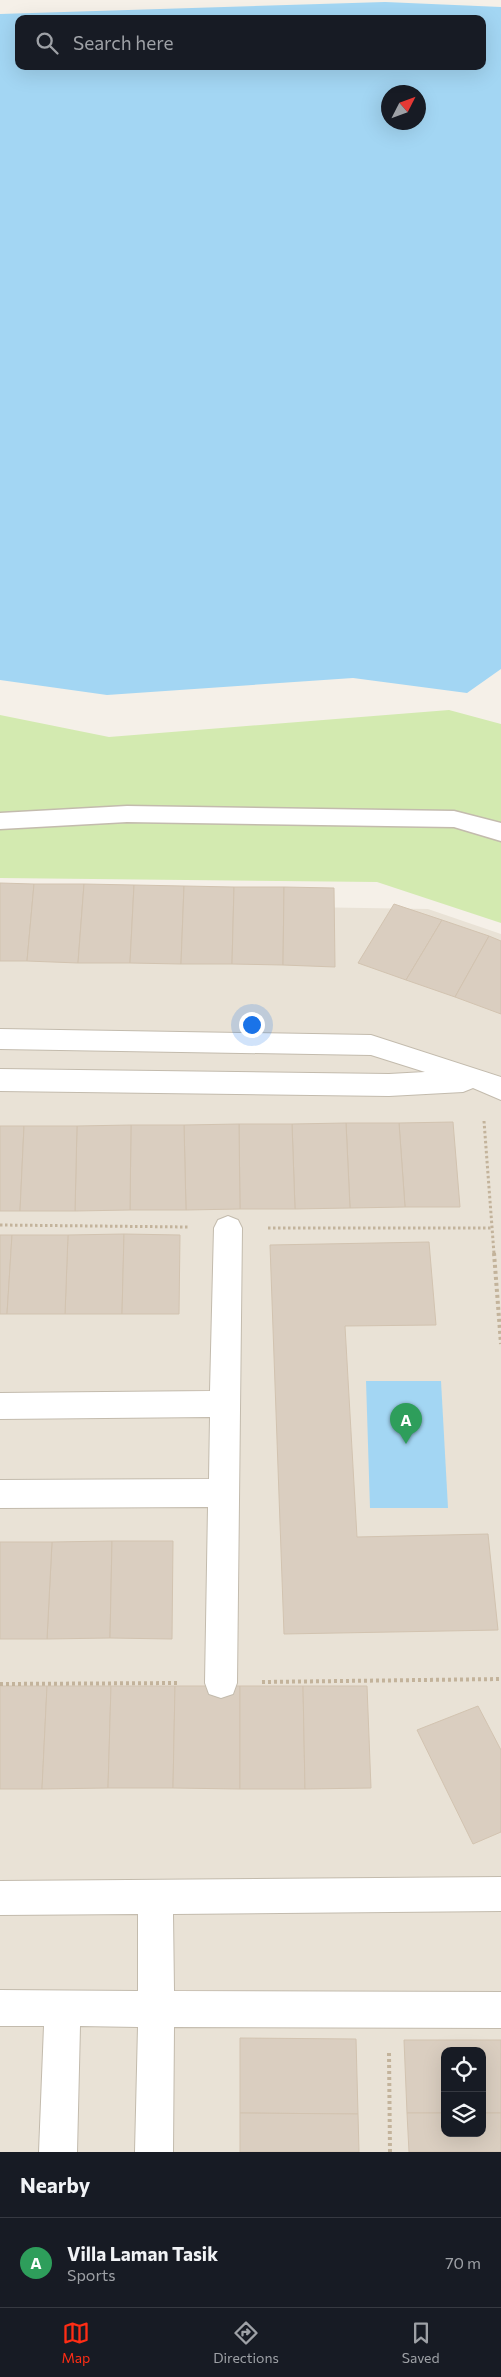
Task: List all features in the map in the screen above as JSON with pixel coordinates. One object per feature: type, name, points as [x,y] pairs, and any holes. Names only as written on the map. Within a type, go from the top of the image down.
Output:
[{"type":"street","points":[[0,1039],[371,1045],[491,1084]]},
{"type":"street","points":[[0,1080],[389,1085],[491,1084]]},
{"type":"street","points":[[221,1682],[228,1228]]},
{"type":"street","points":[[0,1406],[225,1404]]},
{"type":"street","points":[[0,1494],[224,1493]]},
{"type":"street","points":[[0,1898],[501,1894]]},
{"type":"street","points":[[154,2152],[155,1897]]},
{"type":"street","points":[[0,2008],[156,2008],[389,2012],[501,2010]]},
{"type":"street","points":[[58,2152],[63,2008]]},
{"type":"lane","points":[[0,820],[127,814],[454,819],[501,832]]},
{"type":"path","points":[[491,1084],[501,1344]]},
{"type":"path","points":[[389,2012],[390,2152]]},
{"type":"shaded area","points":[[0,902],[428,909],[501,934],[501,2152],[0,2152]]},
{"type":"green space","points":[[449,710],[501,724],[501,923],[377,882],[0,878],[0,715],[109,737]]},
{"type":"water","points":[[385,2],[501,7],[501,669],[467,693],[353,678],[107,695],[0,680],[0,14]]},
{"type":"water","points":[[366,1381],[441,1381],[448,1508],[370,1508]]},
{"type":"building","points":[[0,883],[34,884],[27,961],[0,961]]},
{"type":"building","points":[[34,884],[84,884],[78,963],[27,961]]},
{"type":"building","points":[[84,884],[134,885],[130,963],[78,963]]},
{"type":"building","points":[[134,885],[184,886],[181,964],[130,963]]},
{"type":"building","points":[[184,886],[234,887],[232,964],[181,964]]},
{"type":"building","points":[[234,887],[284,887],[283,965],[232,964]]},
{"type":"building","points":[[284,887],[334,888],[335,967],[283,965]]},
{"type":"building","points":[[394,904],[442,920],[406,980],[358,963]]},
{"type":"building","points":[[442,920],[489,936],[455,997],[406,980]]},
{"type":"building","points":[[489,936],[501,941],[501,1014],[455,997]]},
{"type":"building","points":[[453,1122],[460,1207],[405,1207],[399,1123]]},
{"type":"building","points":[[346,1123],[399,1123],[405,1207],[350,1208]]},
{"type":"building","points":[[346,1123],[350,1208],[295,1209],[292,1124]]},
{"type":"building","points":[[239,1124],[292,1124],[295,1209],[240,1209]]},
{"type":"building","points":[[239,1124],[240,1209],[186,1210],[184,1125]]},
{"type":"building","points":[[131,1125],[184,1125],[186,1210],[130,1210]]},
{"type":"building","points":[[131,1125],[130,1210],[75,1211],[77,1126]]},
{"type":"building","points":[[0,1126],[24,1126],[20,1211],[0,1211]]},
{"type":"building","points":[[24,1126],[77,1126],[75,1211],[20,1211]]},
{"type":"building","points":[[124,1234],[122,1314],[65,1314],[68,1235]]},
{"type":"building","points":[[124,1234],[180,1235],[179,1314],[122,1314]]},
{"type":"building","points":[[0,1235],[12,1235],[7,1314],[0,1314]]},
{"type":"building","points":[[12,1235],[68,1235],[65,1314],[7,1314]]},
{"type":"building","points":[[429,1242],[436,1325],[345,1326],[357,1537],[488,1534],[498,1630],[284,1634],[270,1245]]},
{"type":"building","points":[[112,1541],[110,1638],[47,1639],[52,1542]]},
{"type":"building","points":[[112,1541],[173,1541],[172,1639],[110,1638]]},
{"type":"building","points":[[0,1542],[52,1542],[47,1639],[0,1639]]},
{"type":"building","points":[[0,1686],[47,1686],[42,1789],[0,1789]]},
{"type":"building","points":[[47,1686],[111,1686],[108,1788],[42,1789]]},
{"type":"building","points":[[111,1686],[175,1686],[173,1788],[108,1788]]},
{"type":"building","points":[[175,1686],[240,1686],[240,1789],[173,1788]]},
{"type":"building","points":[[240,1686],[303,1686],[305,1789],[240,1789]]},
{"type":"building","points":[[303,1686],[367,1686],[371,1788],[305,1789]]},
{"type":"building","points":[[478,1706],[501,1750],[501,1832],[473,1844],[417,1730]]},
{"type":"building","points":[[240,2038],[356,2039],[358,2114],[240,2113]]},
{"type":"building","points":[[404,2040],[501,2040],[501,2113],[486,2113],[486,2047],[441,2047],[441,2113],[407,2113]]},
{"type":"building","points":[[240,2113],[358,2114],[359,2152],[240,2152]]},
{"type":"building","points":[[407,2113],[441,2113],[441,2137],[486,2137],[486,2113],[501,2113],[501,2152],[409,2152]]},
{"type":"place","name":"Villa Laman Tasik","points":[[406,1444]]}]
